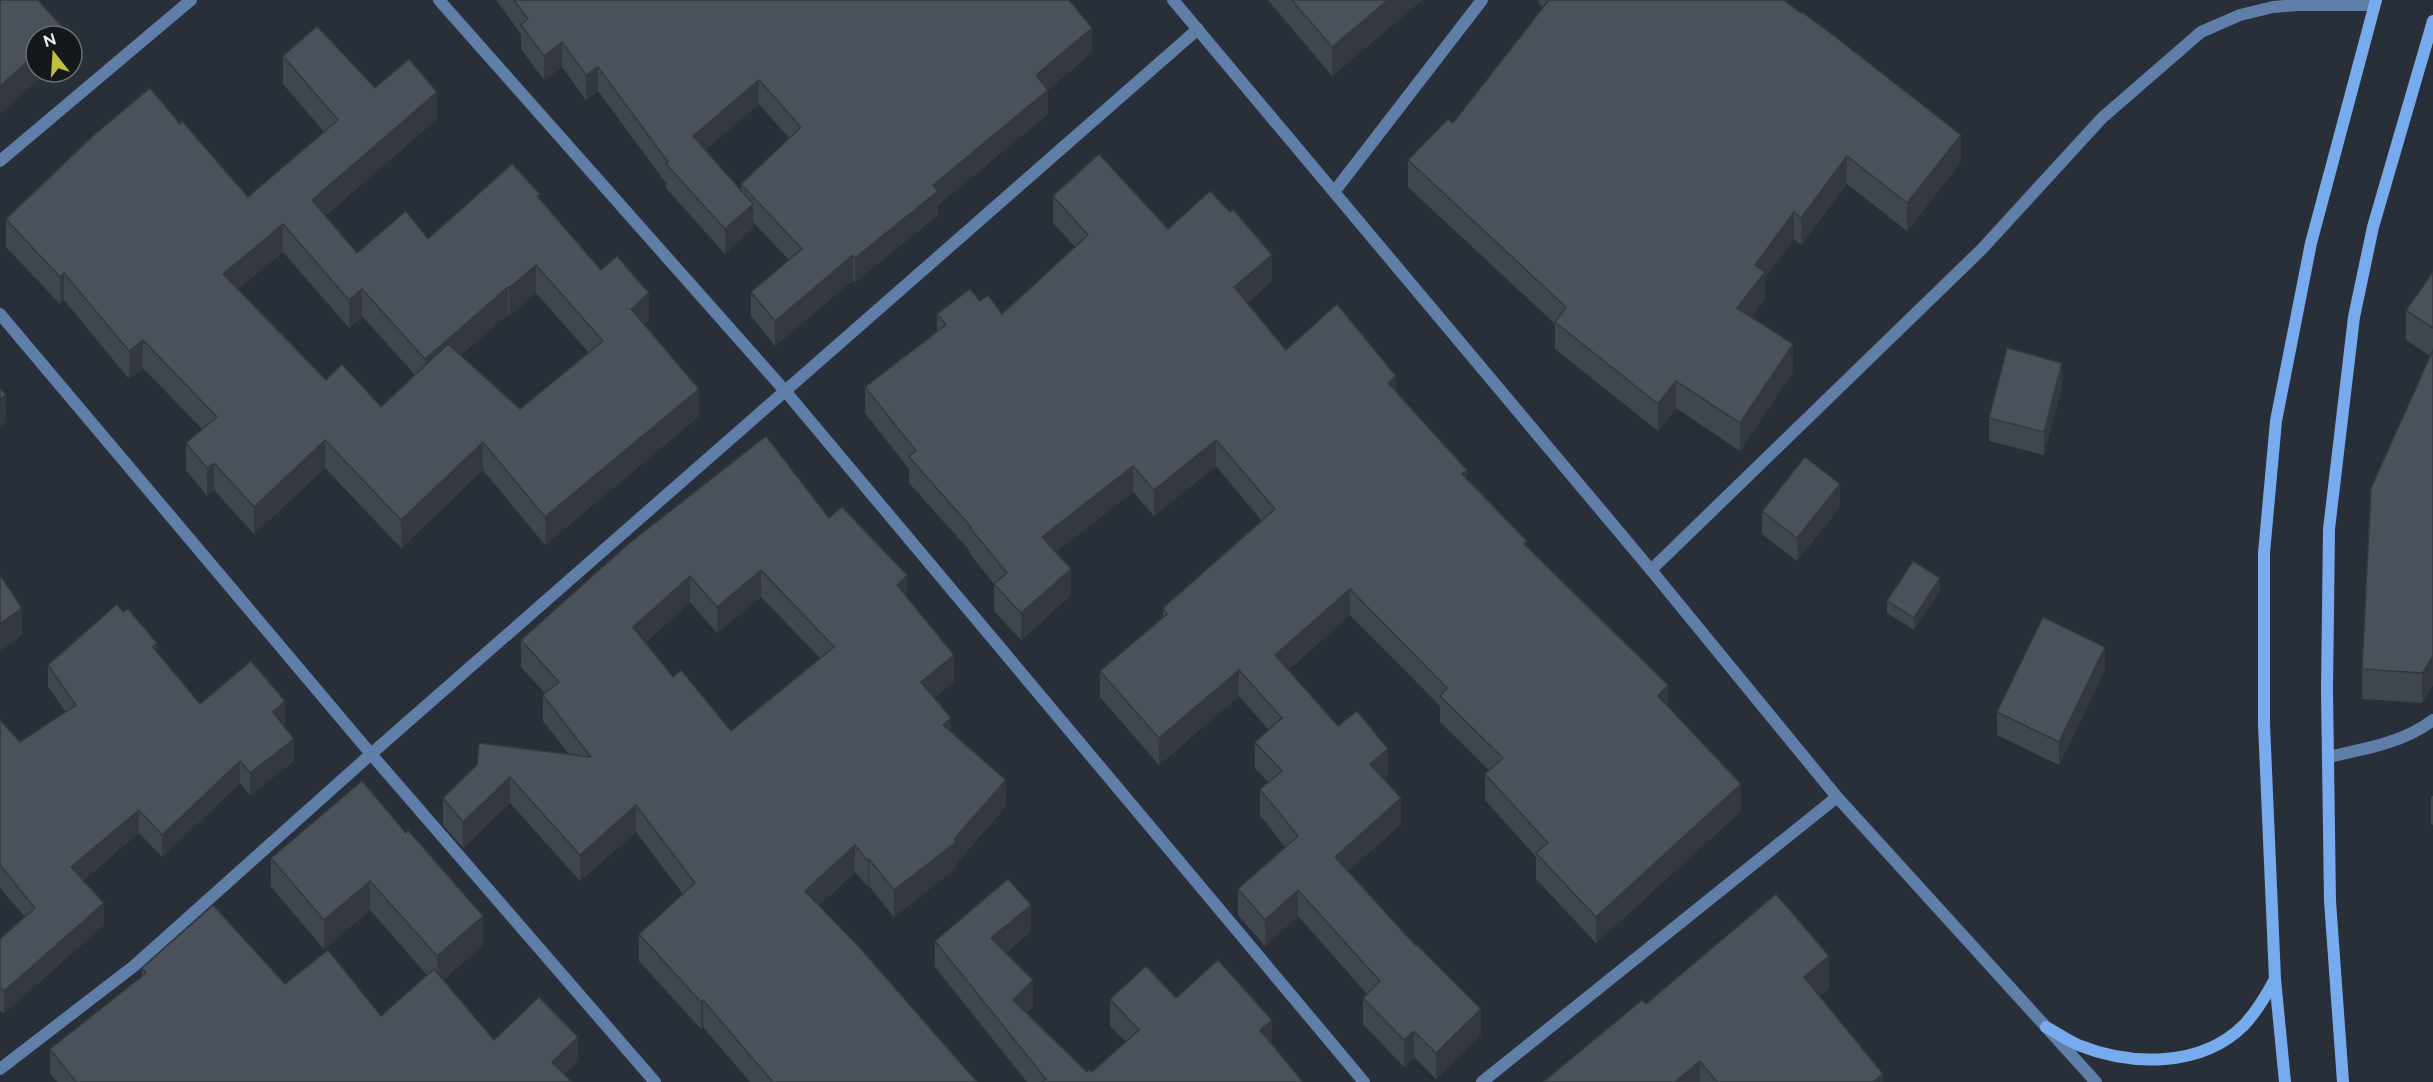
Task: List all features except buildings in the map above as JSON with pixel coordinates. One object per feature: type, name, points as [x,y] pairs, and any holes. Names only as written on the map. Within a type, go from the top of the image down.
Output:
[{"type":"main road","points":[[2285,1082],[2275,979],[2264,724],[2264,553],[2276,421],[2311,243],[2375,3]]},
{"type":"main road","points":[[2343,1082],[2330,901],[2329,529],[2354,317],[2373,227],[2433,21]]},
{"type":"main road","points":[[2046,1027],[2077,1044],[2109,1054],[2148,1060],[2173,1059],[2198,1053],[2242,1027],[2261,1005],[2275,979]]},
{"type":"street","points":[[0,161],[191,0]]},
{"type":"street","points":[[439,0],[786,392],[1364,1082]]},
{"type":"street","points":[[1173,0],[1651,570],[1838,797],[2096,1082]]},
{"type":"street","points":[[1334,192],[1482,0]]},
{"type":"street","points":[[1651,570],[1982,249],[2102,118],[2201,32],[2240,15],[2297,4],[2375,3]]},
{"type":"street","points":[[0,1069],[134,966],[371,754],[1198,29]]},
{"type":"street","points":[[0,314],[371,754],[655,1082]]},
{"type":"street","points":[[2328,757],[2372,747],[2409,735],[2433,720]]},
{"type":"street","points":[[1482,1082],[1838,797]]}]
